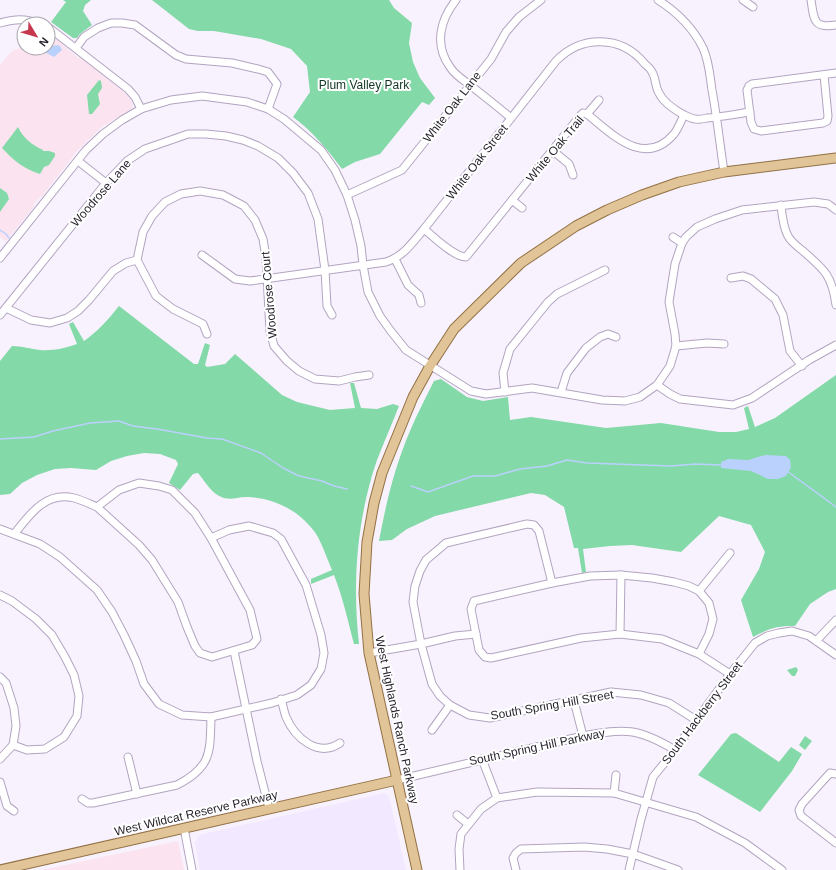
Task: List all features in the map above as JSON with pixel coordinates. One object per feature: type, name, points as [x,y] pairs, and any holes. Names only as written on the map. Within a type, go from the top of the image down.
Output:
[{"type":"main road","name":"West Highlands Ranch Parkway","points":[[417,870],[369,653],[364,594],[368,542],[374,503],[382,473],[413,397],[430,366],[454,329],[521,263],[576,226],[607,210],[642,195],[679,182],[724,172],[836,158]]},
{"type":"main road","name":"West Wildcat Reserve Parkway","points":[[0,870],[397,780]]},
{"type":"street","name":"White Oak Lane","points":[[347,195],[402,170],[491,59],[501,40],[512,24],[527,10],[541,0]]},
{"type":"street","points":[[658,0],[672,9],[686,22],[704,49],[707,59],[724,172]]},
{"type":"street","points":[[743,0],[753,7]]},
{"type":"street","points":[[811,0],[814,18],[818,24],[827,27],[836,25]]},
{"type":"street","points":[[452,1],[442,24],[440,44],[445,59],[451,69],[511,118]]},
{"type":"street","points":[[0,23],[16,20]]},
{"type":"street","points":[[76,48],[84,37],[98,28],[111,23],[135,25],[176,55],[186,59],[232,63],[268,72],[277,84],[268,110]]},
{"type":"street","points":[[56,33],[128,89],[136,99],[141,109]]},
{"type":"street","name":"White Oak Street","points":[[202,255],[235,279],[250,281],[386,262],[395,259],[405,251],[424,229],[560,57],[575,47],[593,42],[601,41],[622,46],[638,56],[652,72],[659,94],[670,106],[684,115],[695,119],[750,112]]},
{"type":"street","points":[[824,75],[828,116],[826,121],[823,123],[761,131],[754,128],[751,122],[747,90],[749,86],[752,84],[836,73]]},
{"type":"street","points":[[0,258],[90,146],[105,132],[122,120],[141,109],[171,100],[202,96],[247,102],[268,110],[284,119],[321,150],[335,170],[347,195],[355,220],[361,246],[362,265],[368,292],[380,316],[406,350],[471,391],[486,394],[532,388],[602,400],[625,401],[640,397],[657,384],[670,366],[676,346],[669,302],[675,264],[682,243],[697,228],[715,219],[742,210],[814,202],[828,204],[836,210]]},
{"type":"street","name":"White Oak Trail","points":[[424,229],[460,257],[466,257],[580,116],[583,113],[587,114],[599,100]]},
{"type":"street","points":[[587,114],[623,142],[633,147],[648,149],[662,144],[674,134],[684,115]]},
{"type":"street","name":"Woodrose Lane","points":[[0,315],[106,183],[127,161],[145,149],[188,134],[226,136],[243,140],[258,146],[278,158],[293,173],[308,193],[318,219],[325,270],[327,306],[332,315]]},
{"type":"street","points":[[552,150],[569,164],[574,175]]},
{"type":"street","points":[[78,161],[106,183]]},
{"type":"street","name":"Woodrose Court","points":[[137,260],[143,232],[152,216],[166,202],[181,194],[200,191],[223,195],[244,206],[255,220],[263,240],[268,278],[270,331],[274,346],[287,362],[299,371],[315,379],[339,381],[369,375]]},
{"type":"street","points":[[512,200],[522,208]]},
{"type":"street","points":[[781,205],[783,223],[788,236],[796,245],[822,267],[835,288],[836,305]]},
{"type":"street","points":[[673,238],[682,243]]},
{"type":"street","points":[[395,259],[408,285],[419,295],[421,303]]},
{"type":"street","points":[[6,308],[31,320],[50,323],[67,318],[78,311],[89,300],[113,271],[126,263],[137,260],[156,296],[173,309],[203,324],[207,334]]},
{"type":"street","points":[[504,392],[503,373],[510,349],[548,302],[557,294],[605,270]]},
{"type":"street","points":[[731,278],[743,276],[751,279],[775,299],[783,315],[790,351],[802,366]]},
{"type":"street","points":[[561,392],[567,373],[586,348],[600,337],[608,334],[616,337]]},
{"type":"street","points":[[676,346],[707,343],[724,344]]},
{"type":"street","points":[[657,384],[670,394],[680,399],[733,405],[752,398],[836,345]]},
{"type":"street","points":[[15,534],[32,511],[43,503],[58,497],[74,498],[97,507],[139,545],[152,560],[178,602],[187,627],[200,653],[212,657],[252,645],[257,639],[250,610],[212,538],[194,513],[178,495],[172,490],[159,486],[139,483],[119,490],[97,507]]},
{"type":"street","name":"South Spring Hill Street","points":[[552,583],[539,531],[534,525],[527,524],[446,543],[426,560],[420,571],[415,586],[413,602],[421,644],[432,684],[440,696],[450,705],[469,715],[490,718],[611,692],[641,695],[669,703],[696,720]]},
{"type":"street","points":[[0,529],[40,544],[60,557],[97,590],[112,612],[124,635],[136,661],[144,684],[160,704],[182,715],[211,717],[272,703],[297,695],[311,685],[321,669],[324,653],[321,635],[306,585],[281,539],[273,534],[249,526],[229,530],[212,538]]},
{"type":"street","points":[[699,591],[730,553]]},
{"type":"street","points":[[620,634],[621,575]]},
{"type":"street","points":[[699,654],[709,634],[712,619],[709,603],[699,591],[689,586],[652,578],[621,575],[590,576],[552,583],[474,602],[471,609],[479,650],[485,657],[491,658],[581,638],[620,634],[662,639],[699,654],[730,674]]},
{"type":"street","points":[[0,595],[18,605],[36,619],[52,635],[74,675],[79,696],[77,716],[64,737],[45,749],[26,750],[13,745]]},
{"type":"street","points":[[816,641],[836,620]]},
{"type":"street","name":"South Hackberry Street","points":[[629,870],[653,777],[676,750],[730,674],[755,644],[767,636],[792,631],[809,636],[836,655]]},
{"type":"street","points":[[369,653],[421,644],[455,636],[476,634]]},
{"type":"street","points":[[234,651],[257,761],[269,808]]},
{"type":"street","points":[[0,677],[6,683],[14,708],[16,726],[13,745],[0,759]]},
{"type":"street","points":[[281,699],[287,718],[298,736],[312,746],[326,749],[335,747],[340,743]]},
{"type":"street","points":[[574,701],[583,736]]},
{"type":"street","points":[[432,730],[450,705]]},
{"type":"street","points":[[82,799],[92,804],[177,785],[198,772],[210,749],[211,717]]},
{"type":"street","name":"South Spring Hill Parkway","points":[[397,780],[482,759],[609,731],[630,731],[647,735],[676,750]]},
{"type":"street","points":[[128,757],[137,794]]},
{"type":"street","points":[[482,759],[497,798]]},
{"type":"street","points":[[836,774],[830,773],[802,804],[799,810],[802,816],[836,843]]},
{"type":"street","points":[[614,793],[616,775]]},
{"type":"street","points":[[0,782],[7,806],[14,811]]},
{"type":"street","points":[[460,870],[459,849],[461,834],[481,809],[497,798],[537,792],[614,793],[696,817],[745,843],[782,870]]},
{"type":"street","points":[[457,815],[468,824]]},
{"type":"street","points":[[184,828],[192,870]]},
{"type":"street","points":[[516,870],[513,858],[516,852],[521,849],[584,847],[607,849],[633,854],[678,870]]},
{"type":"shaded area","points":[[56,39],[77,57],[81,58],[123,91],[133,105],[132,108],[102,127],[78,150],[43,195],[35,202],[33,208],[6,241],[0,237],[0,65],[11,52],[16,50],[16,56],[56,56]]},
{"type":"shaded area","points":[[384,793],[389,797],[406,870],[200,870],[195,843],[199,835]]},
{"type":"shaded area","points":[[178,841],[184,870],[42,870]]},
{"type":"green space","points":[[63,0],[91,0],[85,5],[83,11],[92,25],[77,38],[73,38],[56,26],[56,16],[66,2]]},
{"type":"green space","name":"Plum Valley Park","points":[[152,0],[389,0],[394,8],[412,23],[409,43],[413,62],[420,78],[435,98],[429,105],[422,102],[380,154],[355,162],[342,169],[307,128],[293,117],[310,92],[307,66],[291,49],[261,39],[214,31],[198,31],[189,29]]},
{"type":"green space","points":[[99,80],[101,81],[102,88],[98,94],[100,104],[92,114],[89,114],[87,95]]},
{"type":"green space","points":[[18,127],[22,135],[35,146],[43,151],[55,153],[55,156],[49,165],[44,167],[40,174],[19,164],[2,148]]},
{"type":"green space","points":[[0,188],[7,193],[9,199],[0,212]]},
{"type":"green space","points":[[119,306],[194,364],[198,364],[205,343],[210,345],[205,365],[207,367],[225,364],[235,354],[282,395],[297,402],[330,410],[355,408],[350,383],[354,383],[361,408],[377,409],[393,404],[399,406],[377,460],[370,482],[361,527],[356,574],[359,644],[354,644],[343,601],[334,575],[311,584],[311,579],[332,570],[319,539],[308,524],[285,506],[267,500],[248,497],[229,499],[221,497],[211,490],[198,473],[193,474],[180,490],[169,483],[178,464],[176,460],[160,454],[144,453],[111,461],[96,470],[71,468],[55,469],[37,475],[22,483],[10,494],[0,495],[0,361],[12,346],[50,350],[77,344],[69,324],[73,322],[84,341],[103,325]]},
{"type":"green space","points":[[836,375],[836,589],[828,592],[810,604],[795,626],[773,628],[753,637],[741,600],[759,569],[765,552],[751,525],[719,516],[681,552],[632,545],[583,549],[586,572],[582,573],[578,548],[574,548],[564,507],[545,495],[531,493],[435,516],[407,529],[392,540],[379,541],[395,471],[413,425],[434,381],[441,379],[467,397],[483,401],[508,397],[510,420],[531,417],[606,428],[661,423],[719,432],[736,432],[749,429],[744,408],[748,406],[755,427],[775,418]]},
{"type":"green space","points":[[796,667],[798,670],[795,676],[792,676],[787,670]]},
{"type":"green space","points":[[736,733],[779,762],[791,747],[802,754],[792,771],[760,812],[698,775],[731,734]]},
{"type":"green space","points":[[805,736],[812,741],[805,750],[799,745]]},
{"type":"water","points":[[56,45],[60,46],[62,50],[56,55]]},
{"type":"water","points":[[765,455],[786,456],[790,460],[791,467],[786,476],[778,479],[768,479],[751,471],[721,468],[721,462],[728,459],[748,460]]},
{"type":"waterway","points":[[0,230],[9,238]]},
{"type":"waterway","points":[[0,439],[34,437],[53,431],[90,423],[119,421],[133,426],[222,439],[261,453],[283,468],[299,476],[347,489]]},
{"type":"waterway","points":[[411,486],[428,492],[473,476],[495,476],[520,469],[547,466],[567,460],[587,463],[671,466],[695,464],[722,465]]},
{"type":"waterway","points":[[787,471],[836,507]]}]
